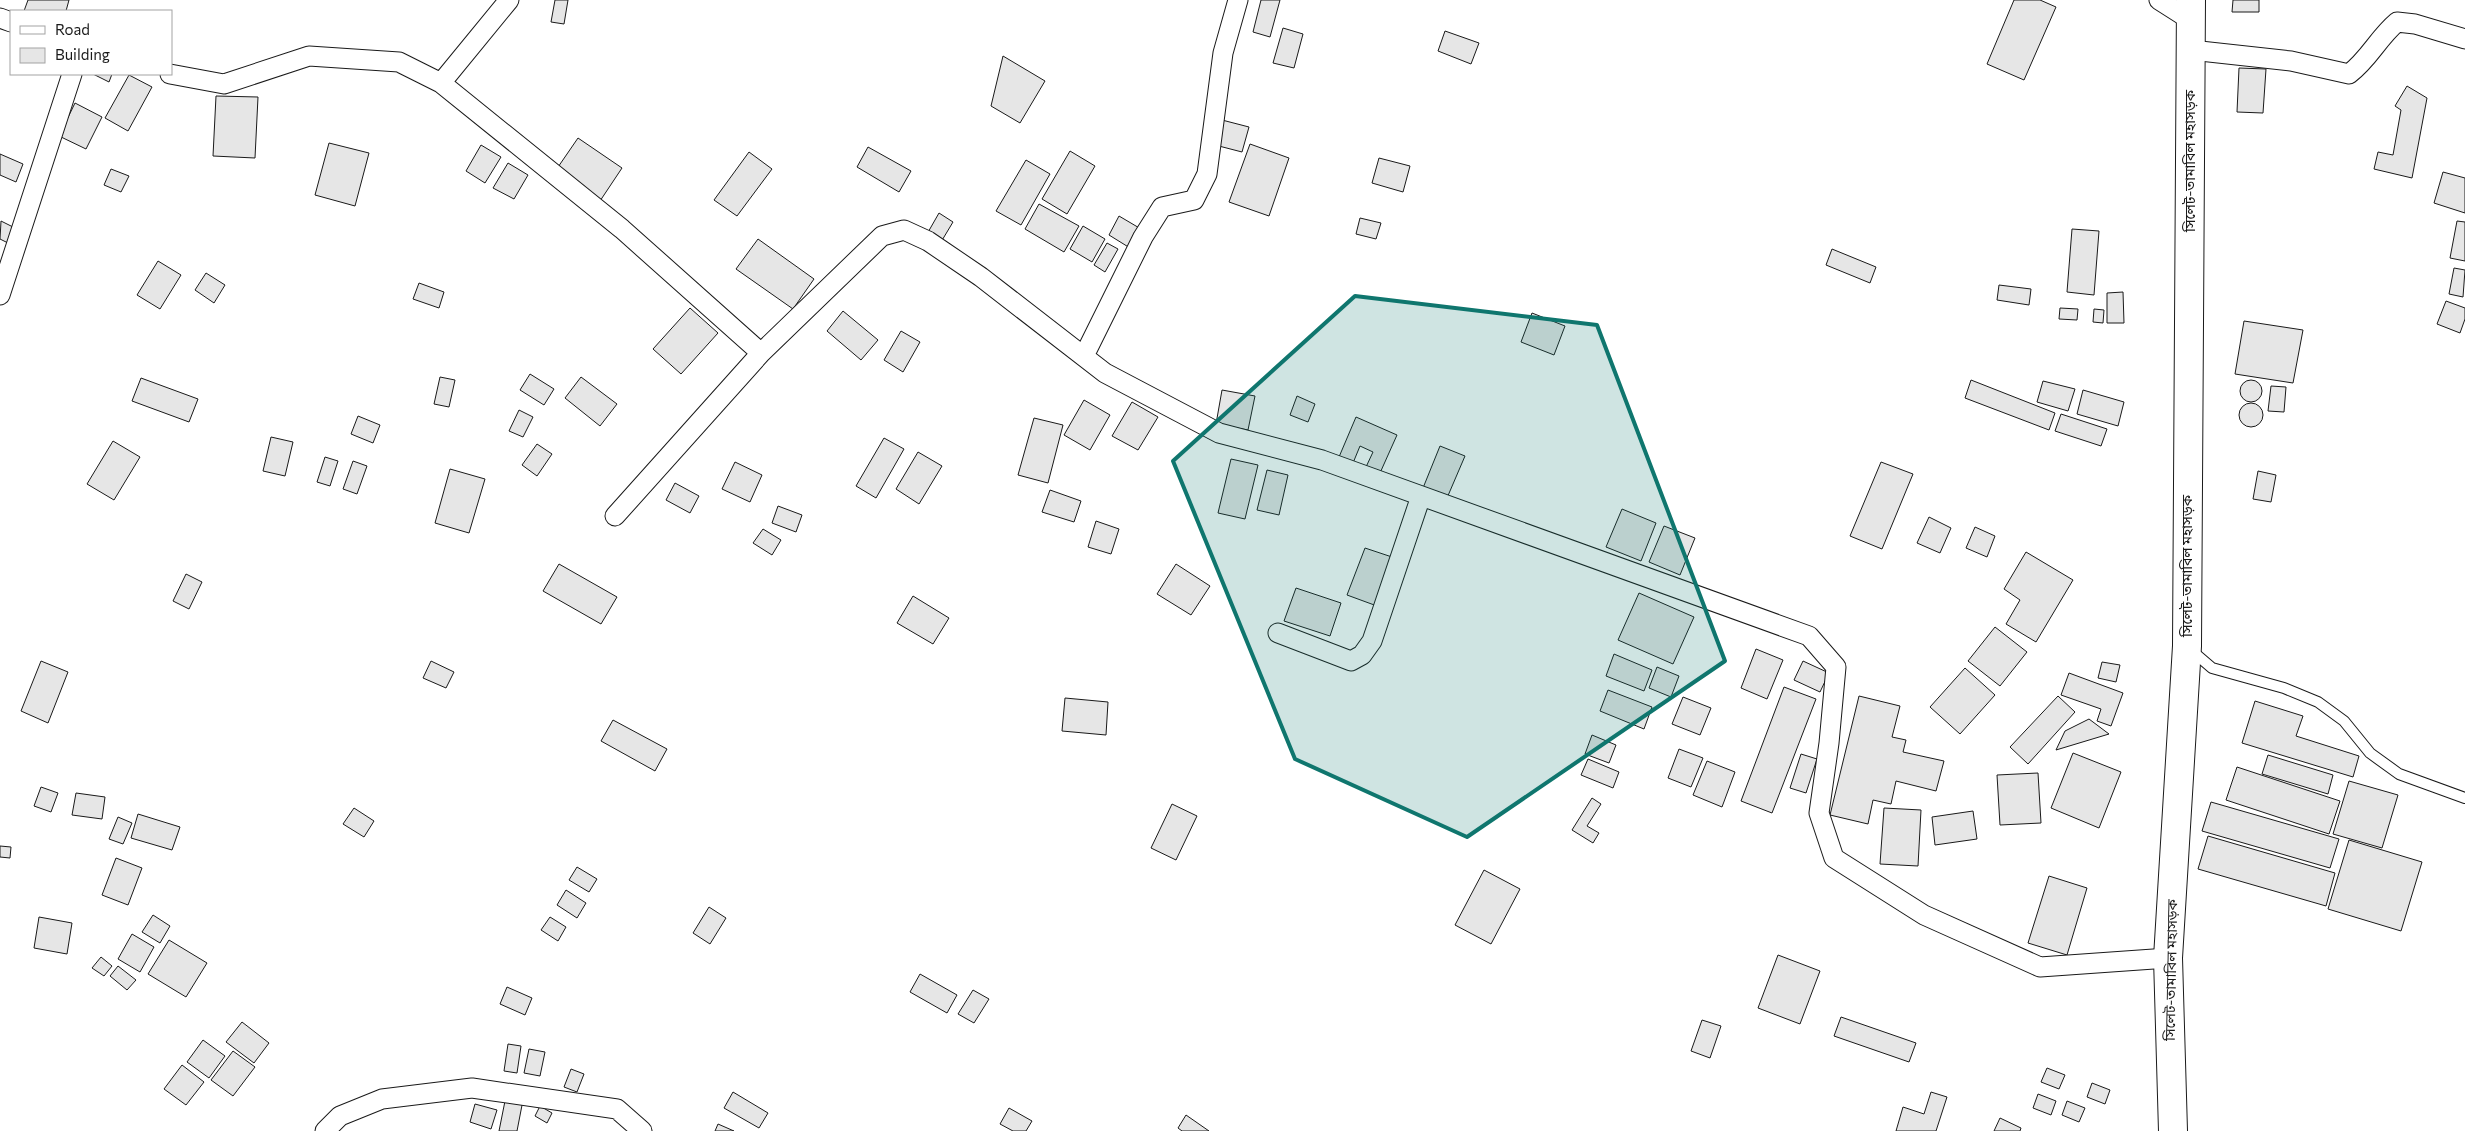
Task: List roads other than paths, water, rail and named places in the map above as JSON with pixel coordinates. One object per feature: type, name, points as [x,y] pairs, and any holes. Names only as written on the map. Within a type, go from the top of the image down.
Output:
[{"type":"highway","name":"সিলেট-তামাবিল মহাসড়ক","points":[[2173,1131],[2168,958],[2187,646],[2192,11]]},
{"type":"street","points":[[441,83],[508,0]]},
{"type":"street","points":[[1084,356],[1143,237],[1162,207],[1194,200],[1206,174],[1223,53],[1238,0]]},
{"type":"street","points":[[2159,0],[2192,11]]},
{"type":"street","points":[[2191,50],[2291,61],[2349,74],[2363,63],[2382,35],[2397,22],[2415,24],[2465,39]]},
{"type":"street","points":[[172,74],[224,84],[309,56],[399,62],[441,83],[622,229],[761,352]]},
{"type":"street","points":[[0,295],[72,75]]},
{"type":"street","points":[[615,516],[761,352],[882,236],[904,230],[928,241],[981,277],[1105,374],[1219,433],[1322,460],[1809,636],[1836,667],[1830,743],[1819,813],[1834,858],[1924,915],[2040,968],[2168,958]]},
{"type":"street","points":[[1278,633],[1351,660],[1362,655],[1372,641],[1421,496]]},
{"type":"street","points":[[325,1131],[340,1116],[382,1099],[472,1088],[617,1109],[642,1131]]},
{"type":"lane","points":[[2187,646],[2212,668],[2284,688],[2318,702],[2344,721],[2370,753],[2399,774],[2465,798]]}]
